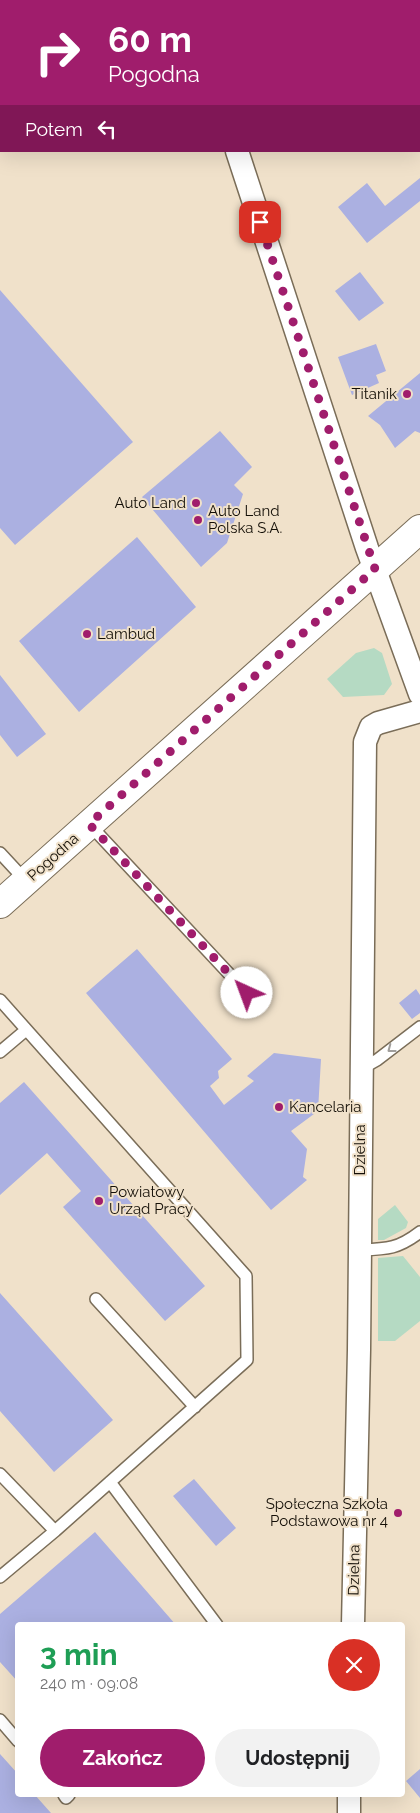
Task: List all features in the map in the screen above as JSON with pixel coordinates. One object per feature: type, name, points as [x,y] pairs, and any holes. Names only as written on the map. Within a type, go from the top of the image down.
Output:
[{"type":"street","points":[[237,152],[375,569],[420,694]]},
{"type":"street","name":"Pogodna","points":[[0,904],[420,529]]},
{"type":"street","name":"Dzielna","points":[[353,1622],[360,1250],[365,742],[372,727],[378,723],[420,711]]},
{"type":"street","points":[[349,1797],[349,1813]]},
{"type":"lane","points":[[89,824],[247,993]]},
{"type":"lane","points":[[0,853],[26,881]]},
{"type":"lane","points":[[0,1000],[246,1276],[247,1360],[55,1531],[0,1577]]},
{"type":"lane","points":[[361,1069],[377,1060],[420,1027]]},
{"type":"lane","points":[[0,1052],[26,1030]]},
{"type":"lane","points":[[360,1250],[378,1250],[404,1244],[420,1232]]},
{"type":"lane","points":[[96,1299],[196,1407]]},
{"type":"lane","points":[[0,1474],[55,1531]]},
{"type":"lane","points":[[110,1482],[215,1622]]},
{"type":"lane","points":[[0,1720],[15,1738]]},
{"type":"green space","points":[[374,648],[382,653],[392,684],[384,695],[343,697],[327,679],[356,653]]},
{"type":"green space","points":[[395,1205],[408,1222],[406,1228],[384,1240],[378,1240],[378,1219]]},
{"type":"green space","points":[[403,1256],[420,1277],[420,1321],[395,1341],[378,1341],[378,1258]]},
{"type":"building","points":[[420,178],[420,201],[367,243],[338,207],[367,183],[385,206]]},
{"type":"building","points":[[360,272],[384,303],[359,321],[335,291]]},
{"type":"building","points":[[0,290],[133,442],[15,545],[0,528]]},
{"type":"building","points":[[376,344],[386,371],[376,375],[379,383],[352,395],[338,357]]},
{"type":"building","name":"Titanik","points":[[420,373],[420,433],[415,431],[395,448],[380,425],[368,416]]},
{"type":"building","name":"Auto Land Polska S.A.","points":[[220,431],[252,467],[234,485],[243,494],[227,543],[201,567],[142,497]]},
{"type":"building","points":[[137,537],[196,607],[79,712],[19,641]]},
{"type":"building","points":[[0,675],[46,734],[17,757],[0,735]]},
{"type":"building","points":[[137,949],[232,1059],[218,1071],[219,1078],[210,1086],[224,1105],[254,1081],[247,1076],[274,1053],[321,1059],[318,1111],[291,1131],[307,1149],[303,1177],[307,1180],[271,1210],[86,993]]},
{"type":"building","points":[[416,989],[420,995],[420,1013],[412,1019],[399,1003]]},
{"type":"building","name":"Powiatowy Urząd Pracy","points":[[24,1082],[205,1286],[165,1321],[63,1207],[81,1191],[47,1153],[0,1195],[0,1103]]},
{"type":"building","points":[[0,1293],[113,1420],[54,1472],[0,1411]]},
{"type":"building","points":[[194,1479],[236,1528],[216,1546],[173,1496]]},
{"type":"building","points":[[95,1532],[173,1622],[15,1622],[15,1679],[0,1662],[0,1614]]},
{"type":"building","points":[[0,1754],[15,1771],[15,1797],[37,1797],[51,1813],[0,1813]]},
{"type":"building","points":[[420,1769],[420,1798],[406,1781]]},
{"type":"place","name":"Titanik","points":[[407,394]]},
{"type":"place","name":"Auto Land","points":[[196,503]]},
{"type":"place","name":"Auto Land Polska S.A.","points":[[198,520]]},
{"type":"place","name":"Lambud","points":[[87,634]]},
{"type":"place","name":"Kancelaria","points":[[279,1107]]},
{"type":"place","name":"Powiatowy Urząd Pracy","points":[[99,1201]]},
{"type":"place","name":"Społeczna Szkoła Podstawowa nr 4","points":[[398,1513]]},
{"type":"route","points":[[247,993],[89,824],[375,569],[260,222]]}]
